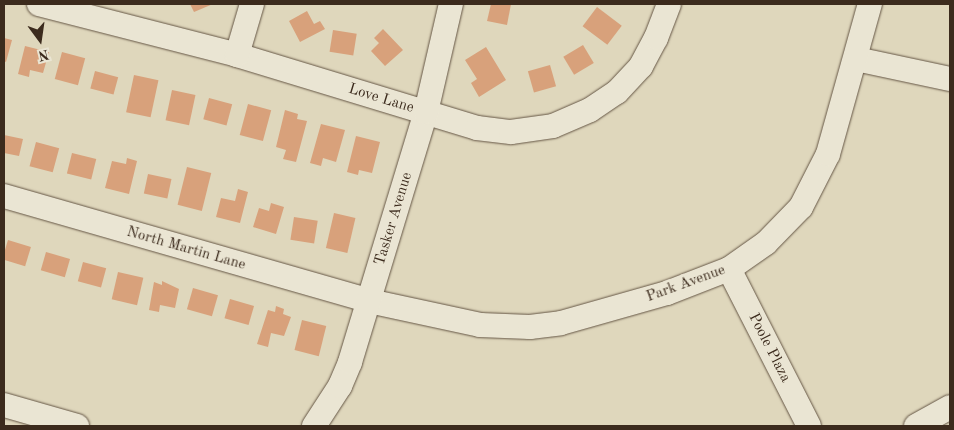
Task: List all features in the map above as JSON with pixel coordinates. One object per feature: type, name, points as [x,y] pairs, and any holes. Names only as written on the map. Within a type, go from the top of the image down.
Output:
[{"type":"street","name":"Love Lane","points":[[39,4],[237,55],[478,128],[511,132],[553,126],[574,118],[605,101],[629,80],[656,38],[669,4]]},
{"type":"street","points":[[237,55],[252,4]]},
{"type":"street","name":"Tasker Avenue","points":[[314,426],[344,378],[369,301],[426,112],[451,4]]},
{"type":"street","name":"Park Avenue","points":[[369,301],[480,325],[530,327],[600,313],[730,270],[766,243],[801,207],[828,154],[870,4]]},
{"type":"street","points":[[856,59],[950,79]]},
{"type":"street","name":"North Martin Lane","points":[[4,196],[369,301]]},
{"type":"street","name":"Poole Plaza","points":[[730,270],[809,426]]},
{"type":"street","points":[[4,404],[77,426]]},
{"type":"street","points":[[916,426],[950,407]]},
{"type":"building","points":[[190,4],[213,4],[194,12]]},
{"type":"building","points":[[491,4],[511,4],[507,25],[487,21]]},
{"type":"building","points":[[597,7],[622,26],[607,45],[583,26]]},
{"type":"building","points":[[307,11],[314,24],[320,21],[325,29],[300,42],[289,21]]},
{"type":"building","points":[[383,29],[403,50],[385,66],[371,51],[379,43],[374,38]]},
{"type":"building","points":[[333,30],[357,34],[353,55],[330,52]]},
{"type":"building","points":[[4,38],[12,40],[6,62],[4,61]]},
{"type":"building","points":[[583,45],[594,63],[574,75],[563,57]]},
{"type":"building","points":[[25,46],[49,52],[43,73],[30,70],[29,77],[18,74]]},
{"type":"building","points":[[486,47],[506,80],[479,97],[471,83],[477,79],[465,60]]},
{"type":"building","points":[[62,52],[85,58],[78,85],[55,79]]},
{"type":"building","points":[[550,65],[556,86],[534,92],[528,71]]},
{"type":"building","points":[[95,71],[118,77],[114,95],[90,88]]},
{"type":"building","points":[[134,75],[158,80],[151,117],[126,112]]},
{"type":"building","points":[[172,90],[195,95],[189,125],[166,120]]},
{"type":"building","points":[[209,98],[232,104],[226,125],[203,119]]},
{"type":"building","points":[[248,104],[271,110],[263,141],[240,135]]},
{"type":"building","points":[[285,110],[298,114],[297,119],[307,121],[296,162],[283,159],[286,150],[276,147]]},
{"type":"building","points":[[321,124],[345,130],[336,162],[323,158],[321,166],[310,163]]},
{"type":"building","points":[[4,135],[23,139],[19,156],[4,153]]},
{"type":"building","points":[[356,136],[380,142],[372,173],[359,170],[358,175],[347,172]]},
{"type":"building","points":[[36,142],[59,148],[53,172],[30,166]]},
{"type":"building","points":[[72,153],[96,159],[91,179],[67,173]]},
{"type":"building","points":[[127,158],[137,161],[129,194],[105,188],[112,161],[126,164]]},
{"type":"building","points":[[187,167],[211,173],[202,211],[178,205]]},
{"type":"building","points":[[148,174],[171,179],[167,199],[144,194]]},
{"type":"building","points":[[238,189],[248,192],[240,223],[216,217],[221,198],[235,201]]},
{"type":"building","points":[[271,203],[284,207],[276,234],[253,227],[259,208],[269,211]]},
{"type":"building","points":[[334,213],[355,218],[347,253],[326,248]]},
{"type":"building","points":[[294,217],[318,221],[314,243],[290,240]]},
{"type":"building","points":[[8,240],[31,247],[25,266],[4,260]]},
{"type":"building","points":[[46,252],[70,259],[65,277],[41,270]]},
{"type":"building","points":[[83,262],[106,268],[101,288],[78,281]]},
{"type":"building","points":[[118,272],[143,278],[137,305],[112,299]]},
{"type":"building","points":[[162,281],[179,289],[175,308],[160,305],[159,312],[149,310],[154,282],[162,285]]},
{"type":"building","points":[[193,288],[218,295],[212,316],[187,309]]},
{"type":"building","points":[[230,299],[254,306],[249,325],[224,318]]},
{"type":"building","points":[[276,306],[284,309],[283,314],[291,317],[284,336],[271,333],[268,347],[257,344],[268,310],[275,312]]},
{"type":"building","points":[[302,320],[326,326],[319,356],[295,350]]}]
